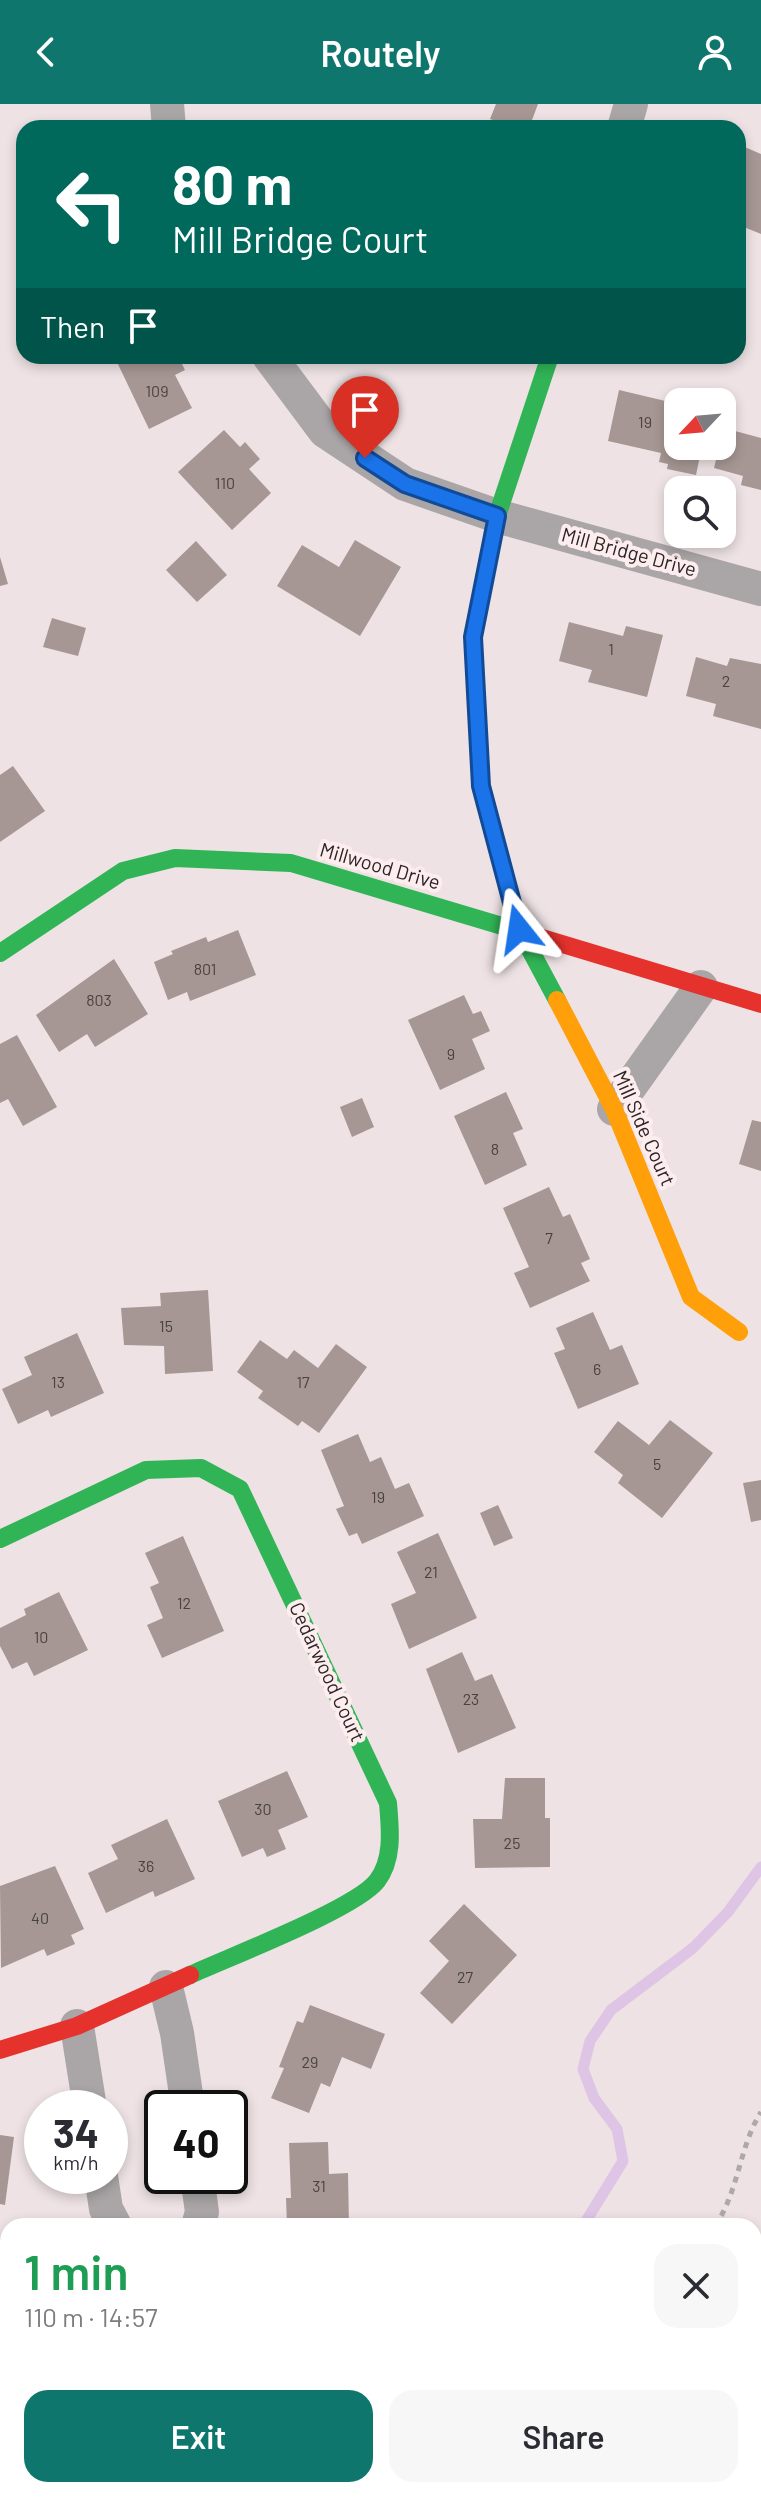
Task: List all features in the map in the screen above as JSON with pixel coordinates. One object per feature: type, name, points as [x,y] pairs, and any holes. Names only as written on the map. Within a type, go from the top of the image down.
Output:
[{"type":"street","name":"Mill Bridge Drive","points":[[275,364],[325,431],[405,484],[497,516],[761,589]]},
{"type":"street","name":"Mill Side Court","points":[[547,364],[497,516],[473,637],[481,786],[519,929],[614,1109],[691,1297],[739,1332]]},
{"type":"street","name":"Millwood Drive","points":[[0,953],[123,871],[175,858],[291,863],[761,1004]]},
{"type":"street","points":[[614,1109],[701,987]]},
{"type":"street","name":"Cedarwood Court","points":[[0,1539],[146,1470],[201,1468],[240,1489],[388,1803],[391,1844],[378,1880],[328,1914],[77,2026],[0,2050]]},
{"type":"street","points":[[166,1987],[185,2090]]},
{"type":"street","points":[[77,2026],[87,2090]]},
{"type":"street","points":[[104,2194],[111,2218]]},
{"type":"street","points":[[200,2194],[200,2218]]},
{"type":"path","points":[[719,2218],[735,2187],[750,2130],[761,2112]]},
{"type":"building","points":[[496,104],[538,104],[532,120],[490,119]]},
{"type":"building","points":[[746,148],[761,154],[761,234],[746,228]]},
{"type":"building","points":[[118,364],[182,364],[185,370],[175,375],[192,408],[149,429]]},
{"type":"building","points":[[619,390],[664,401],[664,460],[699,460],[696,475],[667,469],[668,464],[659,462],[661,453],[608,441]]},
{"type":"building","points":[[224,430],[240,447],[245,442],[260,459],[249,469],[271,493],[232,530],[178,472]]},
{"type":"building","points":[[736,431],[761,438],[761,490],[741,485],[743,476],[714,468],[716,460],[736,460]]},
{"type":"building","points":[[355,540],[401,567],[360,636],[277,586],[302,545],[339,567]]},
{"type":"building","points":[[196,541],[227,575],[197,602],[166,570]]},
{"type":"building","points":[[0,557],[8,584],[0,586]]},
{"type":"building","points":[[52,618],[86,628],[78,656],[43,647]]},
{"type":"building","points":[[569,622],[623,636],[626,626],[663,635],[647,697],[588,682],[592,670],[559,661]]},
{"type":"building","points":[[696,657],[727,666],[730,658],[761,664],[761,729],[713,716],[716,704],[686,696]]},
{"type":"building","points":[[13,766],[45,811],[0,842],[0,775]]},
{"type":"building","points":[[238,930],[256,975],[190,1001],[187,992],[168,1000],[154,962],[173,954],[171,951],[206,937],[208,942]]},
{"type":"building","points":[[114,959],[148,1014],[95,1047],[87,1034],[59,1052],[36,1015]]},
{"type":"building","points":[[464,995],[473,1014],[481,1011],[490,1031],[472,1039],[485,1069],[440,1090],[408,1020]]},
{"type":"building","points":[[17,1035],[57,1107],[23,1126],[8,1099],[0,1103],[0,1044]]},
{"type":"building","points":[[506,1092],[523,1129],[513,1133],[527,1165],[485,1185],[454,1116]]},
{"type":"building","points":[[362,1098],[374,1127],[352,1137],[340,1107]]},
{"type":"building","points":[[752,1120],[761,1122],[761,1171],[739,1164]]},
{"type":"building","points":[[549,1187],[563,1217],[570,1214],[590,1259],[581,1263],[590,1281],[530,1308],[514,1273],[529,1267],[503,1208]]},
{"type":"building","points":[[208,1290],[213,1371],[165,1374],[164,1346],[124,1345],[121,1308],[161,1306],[160,1293]]},
{"type":"building","points":[[593,1312],[610,1350],[622,1345],[639,1384],[578,1409],[554,1353],[565,1349],[556,1328]]},
{"type":"building","points":[[77,1333],[104,1393],[51,1417],[48,1410],[18,1424],[2,1389],[32,1375],[24,1357]]},
{"type":"building","points":[[260,1340],[287,1359],[294,1350],[318,1368],[336,1344],[367,1367],[319,1433],[302,1421],[298,1426],[258,1398],[263,1391],[237,1372]]},
{"type":"building","points":[[670,1420],[713,1453],[662,1518],[618,1483],[623,1475],[594,1452],[618,1421],[649,1445]]},
{"type":"building","points":[[358,1434],[370,1462],[381,1457],[395,1489],[409,1483],[424,1516],[362,1544],[357,1533],[349,1536],[336,1509],[344,1506],[321,1450]]},
{"type":"building","points":[[761,1480],[761,1520],[751,1522],[743,1483]]},
{"type":"building","points":[[498,1505],[513,1538],[494,1546],[480,1513]]},
{"type":"building","points":[[438,1533],[477,1618],[409,1649],[391,1604],[416,1593],[397,1552]]},
{"type":"building","points":[[183,1536],[224,1631],[162,1658],[147,1625],[163,1618],[150,1587],[159,1583],[145,1553]]},
{"type":"building","points":[[59,1592],[88,1650],[34,1676],[27,1662],[12,1669],[0,1646],[0,1628],[26,1615],[24,1609]]},
{"type":"building","points":[[462,1652],[475,1681],[492,1674],[516,1728],[458,1753],[426,1669]]},
{"type":"building","points":[[287,1771],[308,1817],[278,1830],[286,1849],[267,1857],[263,1848],[242,1857],[218,1801]]},
{"type":"building","points":[[505,1778],[545,1778],[545,1818],[550,1818],[550,1867],[475,1868],[473,1819],[502,1819]]},
{"type":"building","points":[[167,1819],[195,1879],[155,1897],[153,1891],[106,1913],[88,1873],[118,1859],[111,1845]]},
{"type":"building","points":[[55,1866],[84,1929],[71,1935],[75,1944],[47,1956],[44,1949],[1,1968],[0,1886]]},
{"type":"building","points":[[464,1904],[517,1955],[452,2024],[420,1993],[449,1961],[429,1941]]},
{"type":"building","points":[[310,2005],[385,2034],[371,2069],[342,2057],[330,2087],[321,2083],[309,2113],[271,2098],[284,2068],[279,2067],[297,2021],[303,2023]]},
{"type":"building","points":[[0,2135],[14,2137],[5,2205],[0,2204]]},
{"type":"building","points":[[328,2142],[329,2174],[348,2173],[349,2218],[287,2218],[286,2198],[291,2198],[289,2143]]},
{"type":"waterway","points":[[588,2218],[623,2161],[617,2129],[594,2098],[583,2069],[590,2041],[611,2010],[693,1948],[728,1912],[761,1867]]},
{"type":"traffic: fast","points":[[547,364],[497,516],[473,637],[481,786],[519,929],[557,1000]]},
{"type":"traffic: fast","points":[[0,953],[123,871],[175,858],[291,863],[529,934]]},
{"type":"traffic: fast","points":[[0,1539],[146,1470],[201,1468],[240,1489],[388,1803],[390,1843],[386,1863],[377,1881],[344,1905],[190,1975]]},
{"type":"traffic: slow","points":[[557,1000],[614,1109],[691,1297],[739,1332]]},
{"type":"traffic: jam","points":[[529,934],[761,1004]]},
{"type":"traffic: jam","points":[[0,2050],[77,2026],[190,1975]]},
{"type":"route","points":[[365,458],[405,484],[497,516],[473,637],[481,786],[519,929]]}]
